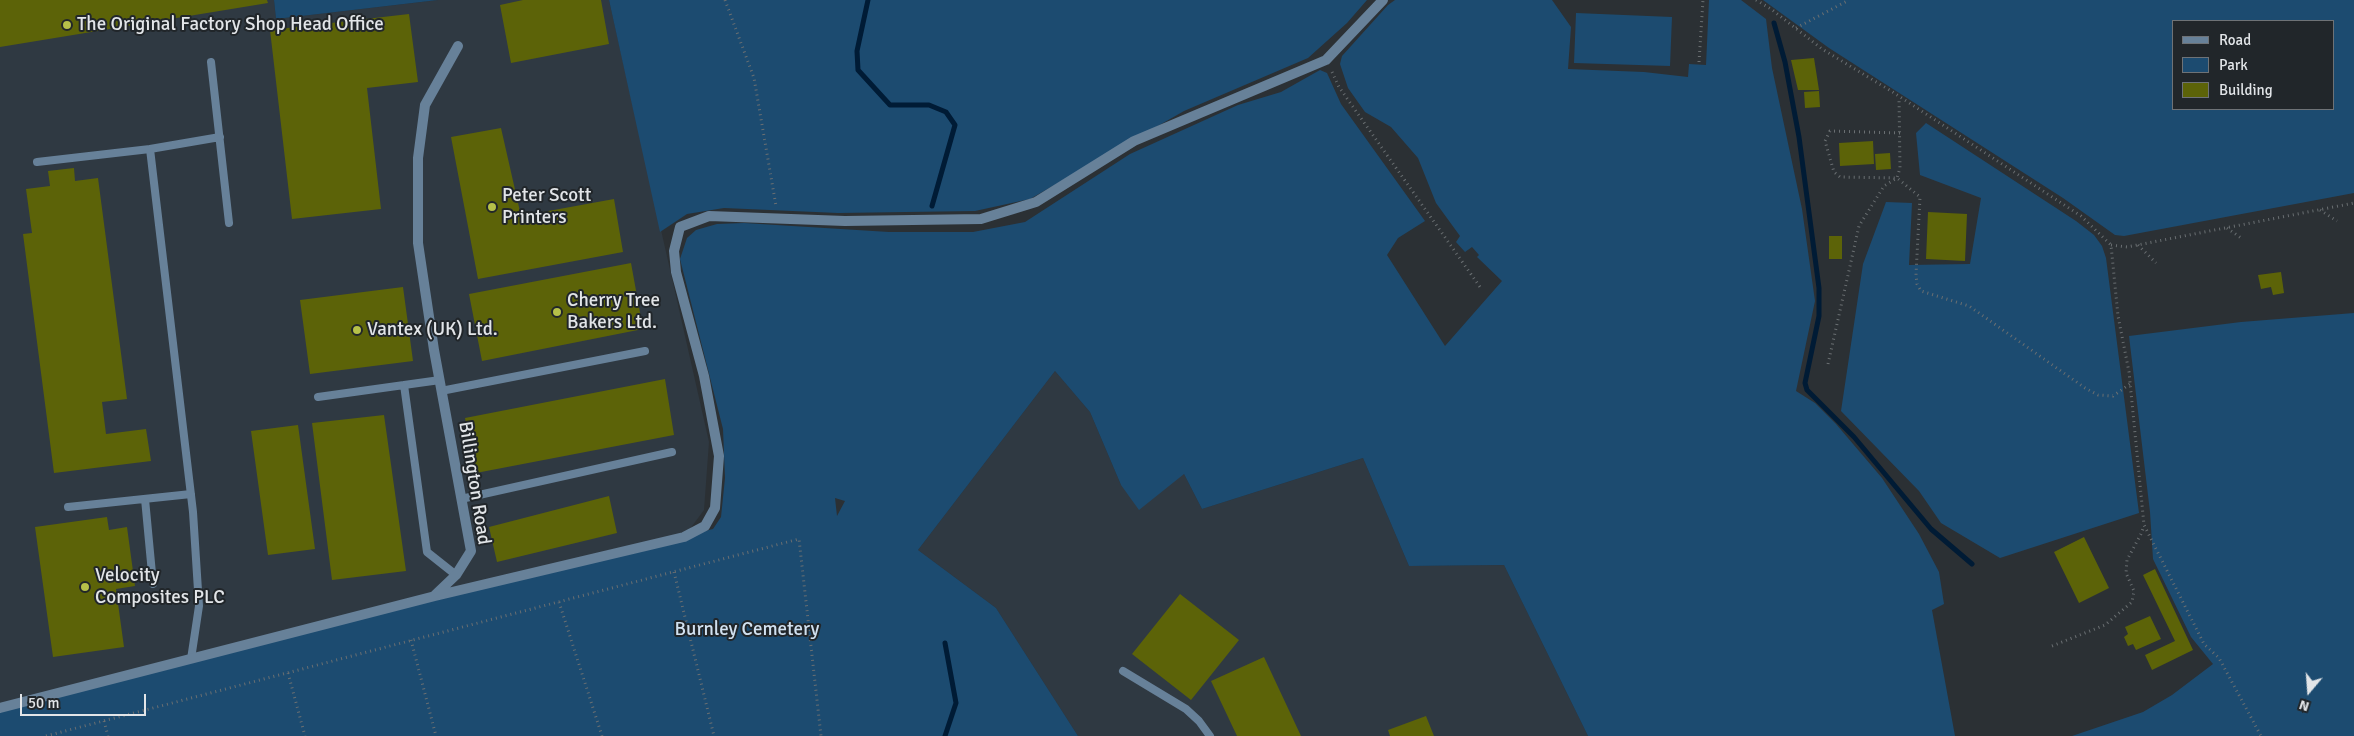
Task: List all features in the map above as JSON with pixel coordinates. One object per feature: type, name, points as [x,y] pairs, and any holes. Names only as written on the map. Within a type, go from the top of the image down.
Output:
[{"type":"street","points":[[434,596],[684,537],[705,526],[715,508],[719,456],[704,376],[676,272],[674,251],[680,227],[709,216],[845,220],[981,219],[1036,202],[1134,141],[1326,60],[1383,0]]},
{"type":"street","name":"Billington Road","points":[[0,708],[434,596],[456,575],[471,551],[440,380],[418,243],[418,158],[425,105],[458,46]]},
{"type":"lane","points":[[211,62],[229,223]]},
{"type":"lane","points":[[37,162],[150,149],[220,137]]},
{"type":"lane","points":[[150,149],[191,494],[199,606],[191,658]]},
{"type":"lane","points":[[442,391],[645,351]]},
{"type":"lane","points":[[318,397],[440,380]]},
{"type":"lane","points":[[404,385],[426,552],[456,575]]},
{"type":"lane","points":[[461,499],[672,452]]},
{"type":"lane","points":[[68,507],[191,494]]},
{"type":"lane","points":[[145,499],[153,584]]},
{"type":"lane","points":[[1123,671],[1186,709],[1199,721],[1210,736]]},
{"type":"path","points":[[725,0],[754,78],[778,218]]},
{"type":"path","points":[[1698,62],[1703,0]]},
{"type":"path","points":[[1756,0],[1822,49],[2081,216],[2111,245],[2118,316],[2130,384],[2144,525],[2142,534],[2127,560],[2126,573],[2134,590],[2132,602],[2105,625],[2052,646]]},
{"type":"path","points":[[1796,28],[1849,0]]},
{"type":"path","points":[[1326,60],[1339,87],[1480,287]]},
{"type":"path","points":[[1828,364],[1859,226],[1884,186],[1897,178],[1900,168],[1898,98]]},
{"type":"path","points":[[1900,133],[1830,131],[1825,141],[1834,172],[1840,177],[1897,178],[1920,198],[1916,275],[1917,284],[1921,291],[1969,306],[2085,388],[2098,395],[2113,396],[2130,384]]},
{"type":"path","points":[[2111,245],[2137,245],[2354,203]]},
{"type":"path","points":[[2320,210],[2337,221]]},
{"type":"path","points":[[2227,228],[2242,238]]},
{"type":"path","points":[[2137,245],[2156,263]]},
{"type":"path","points":[[2144,525],[2204,644],[2219,658],[2261,736]]},
{"type":"path","points":[[46,736],[799,539],[822,736]]},
{"type":"path","points":[[674,572],[714,736]]},
{"type":"path","points":[[559,602],[602,736]]},
{"type":"path","points":[[411,640],[436,736]]},
{"type":"path","points":[[288,672],[305,736]]},
{"type":"path","points":[[104,721],[108,736]]},
{"type":"shaded area","points":[[0,0],[274,0],[276,19],[438,0],[609,0],[709,442],[704,510],[684,537],[0,708]]},
{"type":"shaded area","points":[[1055,371],[1090,412],[1121,485],[1184,474],[1202,509],[1363,458],[1409,566],[1504,565],[1588,736],[1078,736],[996,608],[918,550]]},
{"type":"green space","points":[[274,0],[438,0],[276,19]]},
{"type":"green space","points":[[609,0],[1367,0],[1347,23],[1308,58],[1184,111],[1030,199],[975,211],[838,213],[724,208],[687,214],[660,232]]},
{"type":"green space","name":"Burnley Cemetery","points":[[1395,0],[1552,0],[1571,27],[1568,69],[1644,72],[1688,77],[1689,64],[1706,65],[1709,0],[1741,0],[1766,19],[1772,68],[1802,209],[1815,301],[1796,391],[1815,403],[1836,424],[1882,478],[1919,534],[1939,572],[1944,604],[1932,610],[1955,736],[1588,736],[1504,565],[1409,566],[1363,458],[1202,509],[1184,474],[1139,510],[1121,485],[1090,412],[1055,371],[918,550],[996,608],[1078,736],[0,736],[0,708],[713,529],[721,517],[725,478],[723,429],[680,259],[687,238],[696,230],[717,224],[744,223],[889,232],[973,232],[1025,222],[1130,154],[1238,105],[1281,92],[1320,70],[1327,73],[1341,104],[1425,221],[1398,238],[1387,255],[1445,346],[1502,281],[1477,257],[1479,255],[1472,247],[1465,252],[1456,242],[1460,236],[1436,203],[1418,158],[1391,127],[1365,112],[1348,88],[1340,64],[1342,56],[1388,5]],"holes":[[[835,498],[845,501],[837,516]]]},
{"type":"green space","points":[[1763,0],[2354,0],[2354,193],[2124,236],[2115,235],[2063,198],[1829,48]]},
{"type":"green space","points":[[1576,13],[1672,17],[1670,66],[1574,63]]},
{"type":"green space","points":[[1926,123],[2076,221],[2094,235],[2102,246],[2106,258],[2139,513],[2000,558],[1941,523],[1919,491],[1841,411],[1863,264],[1886,202],[1912,203],[1909,265],[1970,264],[1981,198],[1920,175],[1916,133]]},
{"type":"green space","points":[[2354,313],[2354,736],[2072,736],[2143,712],[2172,695],[2213,664],[2191,637],[2153,559],[2150,512],[2129,336],[2241,322]]},
{"type":"building","name":"The Original Factory Shop Head Office","points":[[0,0],[267,0],[268,3],[0,47]]},
{"type":"building","points":[[523,0],[601,0],[609,44],[511,63],[500,5]]},
{"type":"building","points":[[409,14],[418,82],[367,88],[381,209],[292,219],[270,30]]},
{"type":"building","points":[[1814,58],[1819,90],[1798,90],[1791,60]]},
{"type":"building","points":[[1819,91],[1820,107],[1805,108],[1804,92]]},
{"type":"building","name":"Peter Scott Printers","points":[[501,128],[521,216],[614,199],[623,252],[478,279],[451,137]]},
{"type":"building","points":[[1873,141],[1874,164],[1840,166],[1839,143]]},
{"type":"building","points":[[1890,153],[1891,169],[1876,170],[1875,154]]},
{"type":"building","points":[[74,168],[75,181],[98,178],[127,399],[102,402],[106,434],[146,429],[151,461],[54,473],[23,234],[32,233],[26,189],[50,186],[48,171]]},
{"type":"building","points":[[1928,212],[1967,214],[1965,261],[1926,259]]},
{"type":"building","points":[[1829,236],[1842,236],[1842,259],[1829,259]]},
{"type":"building","name":"Cherry Tree Bakers Ltd.","points":[[631,263],[643,329],[482,361],[469,294]]},
{"type":"building","points":[[2281,272],[2284,293],[2273,295],[2271,287],[2261,289],[2258,275]]},
{"type":"building","name":"Vantex (UK) Ltd.","points":[[403,287],[413,361],[310,374],[300,300]]},
{"type":"building","points":[[665,379],[674,435],[476,473],[465,418]]},
{"type":"building","points":[[384,415],[406,571],[332,580],[312,423]]},
{"type":"building","points":[[298,425],[315,549],[268,555],[251,431]]},
{"type":"building","points":[[609,496],[617,533],[497,562],[489,527]]},
{"type":"building","name":"Velocity Composites PLC","points":[[107,517],[109,530],[127,527],[135,586],[116,589],[124,647],[53,657],[35,527]]},
{"type":"building","points":[[2084,537],[2109,588],[2079,603],[2054,552]]},
{"type":"building","points":[[2155,569],[2193,650],[2152,670],[2145,655],[2175,641],[2143,575]]},
{"type":"building","points":[[1180,594],[1239,640],[1191,700],[1132,654]]},
{"type":"building","points":[[2150,616],[2161,639],[2136,650],[2133,644],[2128,646],[2124,637],[2128,634],[2125,627]]},
{"type":"building","points":[[1264,657],[1301,736],[1237,736],[1211,681]]},
{"type":"building","points":[[1426,716],[1434,736],[1390,736],[1388,730]]},
{"type":"waterway","points":[[868,0],[857,51],[858,70],[890,105],[929,105],[946,112],[955,125],[932,206]]},
{"type":"waterway","points":[[1774,23],[1785,62],[1799,137],[1819,288],[1819,316],[1805,383],[1807,390],[1854,437],[1931,529],[1972,564]]},
{"type":"waterway","points":[[945,643],[956,703],[945,736]]},
{"type":"place","name":"The Original Factory Shop Head Office","points":[[67,25]]},
{"type":"place","name":"Peter Scott Printers","points":[[492,207]]},
{"type":"place","name":"Cherry Tree Bakers Ltd.","points":[[557,312]]},
{"type":"place","name":"Vantex (UK) Ltd.","points":[[357,330]]},
{"type":"place","name":"Velocity Composites PLC","points":[[85,587]]}]
